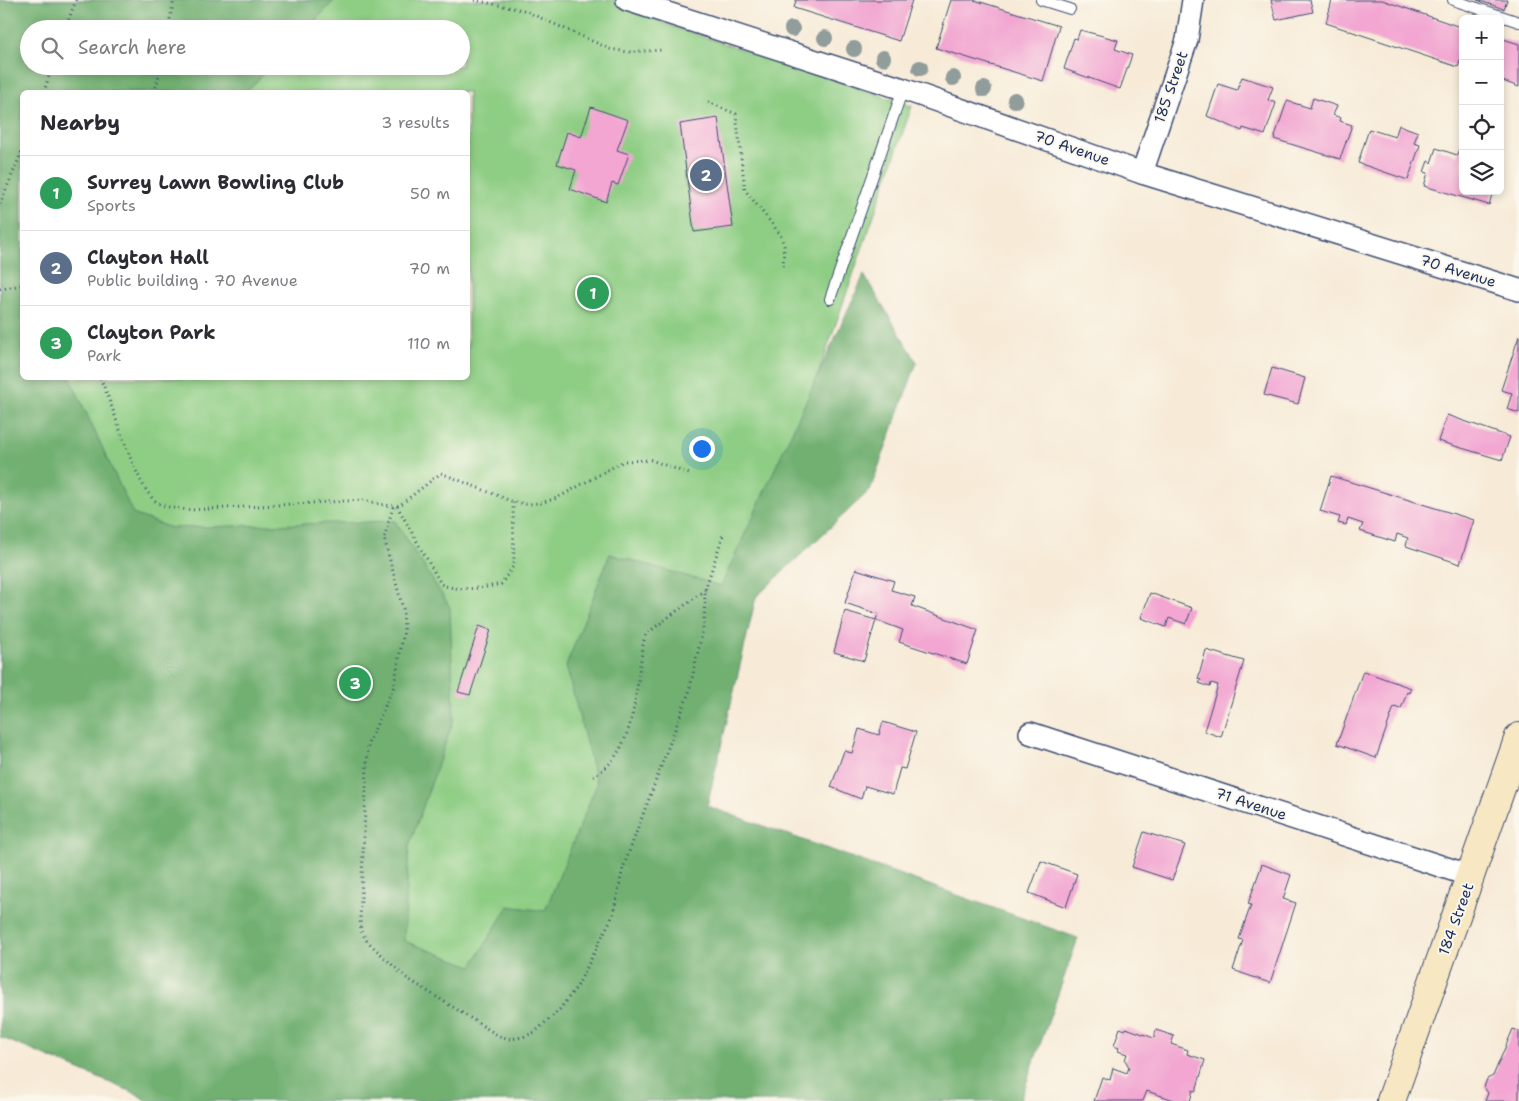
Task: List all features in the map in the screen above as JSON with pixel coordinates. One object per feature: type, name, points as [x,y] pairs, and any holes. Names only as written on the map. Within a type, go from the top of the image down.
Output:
[{"type":"main road","name":"184 Street","points":[[1391,1101],[1519,737]]},
{"type":"street","name":"70 Avenue","points":[[627,0],[902,89],[1142,173],[1519,290]]},
{"type":"street","name":"185 Street","points":[[1142,173],[1187,40],[1193,0]]},
{"type":"street","name":"71 Avenue","points":[[1030,733],[1471,876]]},
{"type":"lane","points":[[1041,0],[1070,9]]},
{"type":"lane","points":[[1453,0],[1519,22]]},
{"type":"lane","points":[[830,299],[902,89]]},
{"type":"path","points":[[68,20],[76,0]]},
{"type":"path","points":[[170,20],[174,0]]},
{"type":"path","points":[[474,0],[523,10],[610,49],[628,52],[662,50]]},
{"type":"path","points":[[45,90],[49,75]]},
{"type":"path","points":[[155,90],[158,75]]},
{"type":"path","points":[[708,102],[736,114],[745,190],[780,234],[784,246],[783,269]]},
{"type":"path","points":[[0,204],[20,156]]},
{"type":"path","points":[[0,289],[20,285]]},
{"type":"path","points":[[101,380],[144,488],[158,503],[191,510],[363,500],[395,507],[441,584],[448,587],[485,588],[501,584],[514,565],[513,502]]},
{"type":"path","points":[[692,475],[651,460],[624,461],[557,498],[541,503],[513,502],[441,473],[395,507],[384,538],[402,609],[404,631],[394,686],[368,744],[361,931],[367,941],[405,977],[498,1036],[523,1037],[535,1032],[560,1009],[578,985],[613,915],[623,868],[689,692],[704,624],[705,590],[724,532]]},
{"type":"path","points":[[593,776],[606,769],[622,744],[633,716],[646,634],[705,590]]},
{"type":"green space","points":[[0,0],[636,0],[660,22],[912,106],[564,1101],[0,988]]},
{"type":"green space","points":[[0,0],[335,0],[316,20],[20,20],[20,75],[263,75],[249,90],[20,90],[20,380],[71,380],[133,514],[171,528],[395,521],[450,607],[454,719],[409,846],[404,941],[472,966],[508,906],[545,911],[597,784],[566,666],[610,554],[721,586],[864,275],[917,362],[870,490],[756,597],[707,806],[1078,938],[1020,1101],[146,1101],[137,1094],[0,1037]]},
{"type":"building","points":[[796,0],[912,0],[899,41],[794,8]]},
{"type":"building","points":[[951,0],[974,0],[1059,26],[1043,81],[936,48]]},
{"type":"building","points":[[1271,0],[1310,0],[1313,12],[1276,20]]},
{"type":"building","points":[[1332,0],[1382,0],[1459,27],[1459,64],[1458,67],[1326,23]]},
{"type":"building","points":[[1477,0],[1507,0],[1504,9]]},
{"type":"building","points":[[1080,30],[1118,40],[1115,49],[1132,55],[1120,89],[1064,69],[1074,38],[1077,39]]},
{"type":"building","points":[[1504,39],[1519,44],[1519,87],[1504,81]]},
{"type":"building","points":[[1242,77],[1273,87],[1268,100],[1276,103],[1265,135],[1243,128],[1242,131],[1207,116],[1218,84],[1237,90]]},
{"type":"building","points":[[1313,98],[1337,106],[1333,115],[1341,118],[1340,121],[1352,125],[1340,159],[1274,139],[1287,101],[1310,108]]},
{"type":"building","points":[[591,107],[628,120],[617,150],[629,154],[618,185],[612,183],[606,202],[570,189],[576,170],[557,164],[567,132],[581,137]]},
{"type":"building","points":[[718,118],[733,227],[694,232],[680,124]]},
{"type":"building","points":[[1399,125],[1418,132],[1414,143],[1420,145],[1408,180],[1358,163],[1369,129],[1395,137]]},
{"type":"building","points":[[1436,148],[1457,155],[1459,150],[1459,195],[1492,195],[1489,205],[1424,186],[1428,173],[1424,172],[1428,161],[1431,163]]},
{"type":"building","points":[[1519,336],[1519,413],[1507,409],[1512,393],[1501,390]]},
{"type":"building","points":[[1272,368],[1305,378],[1298,404],[1264,395]]},
{"type":"building","points":[[1447,415],[1510,437],[1502,460],[1438,441]]},
{"type":"building","points":[[1331,476],[1474,520],[1460,564],[1406,546],[1408,538],[1397,534],[1395,542],[1360,531],[1363,524],[1348,519],[1346,525],[1338,523],[1340,517],[1320,511]]},
{"type":"building","points":[[856,569],[894,581],[891,590],[915,597],[912,606],[978,630],[967,664],[899,642],[903,630],[876,620],[878,614],[845,603]]},
{"type":"building","points":[[1150,593],[1192,608],[1186,624],[1169,618],[1166,627],[1141,618]]},
{"type":"building","points":[[845,611],[876,620],[864,661],[834,652]]},
{"type":"building","points":[[479,626],[491,630],[470,695],[458,692]]},
{"type":"building","points":[[1206,650],[1244,661],[1221,737],[1204,731],[1218,685],[1211,683],[1210,687],[1199,683],[1201,680],[1198,679]]},
{"type":"building","points":[[1363,671],[1411,688],[1409,693],[1407,692],[1401,709],[1394,707],[1376,758],[1337,744]]},
{"type":"building","points":[[883,722],[916,732],[905,769],[900,768],[893,794],[865,786],[861,799],[831,787],[844,751],[852,753],[859,729],[879,735]]},
{"type":"building","points":[[1144,832],[1185,845],[1172,880],[1132,867]]},
{"type":"building","points":[[1041,861],[1077,874],[1066,907],[1029,893]]},
{"type":"building","points":[[1262,864],[1291,875],[1283,899],[1296,903],[1270,983],[1233,970],[1243,940],[1239,939],[1251,905],[1248,904]]},
{"type":"building","points":[[1120,1028],[1125,1030],[1126,1028],[1154,1038],[1156,1030],[1174,1036],[1171,1044],[1188,1050],[1187,1054],[1205,1060],[1196,1091],[1193,1090],[1190,1101],[1177,1101],[1147,1091],[1143,1101],[1094,1101],[1102,1077],[1110,1080],[1113,1068],[1127,1073],[1129,1067],[1125,1060],[1127,1054],[1118,1051],[1119,1048],[1114,1046]]},
{"type":"building","points":[[1513,1029],[1519,1031],[1519,1101],[1485,1101],[1488,1093],[1484,1087],[1487,1079],[1493,1076]]},
{"type":"place","name":"Clayton Hall","points":[[706,175]]},
{"type":"place","name":"Surrey Lawn Bowling Club","points":[[593,293]]},
{"type":"place","name":"Clayton Park","points":[[355,683]]}]
